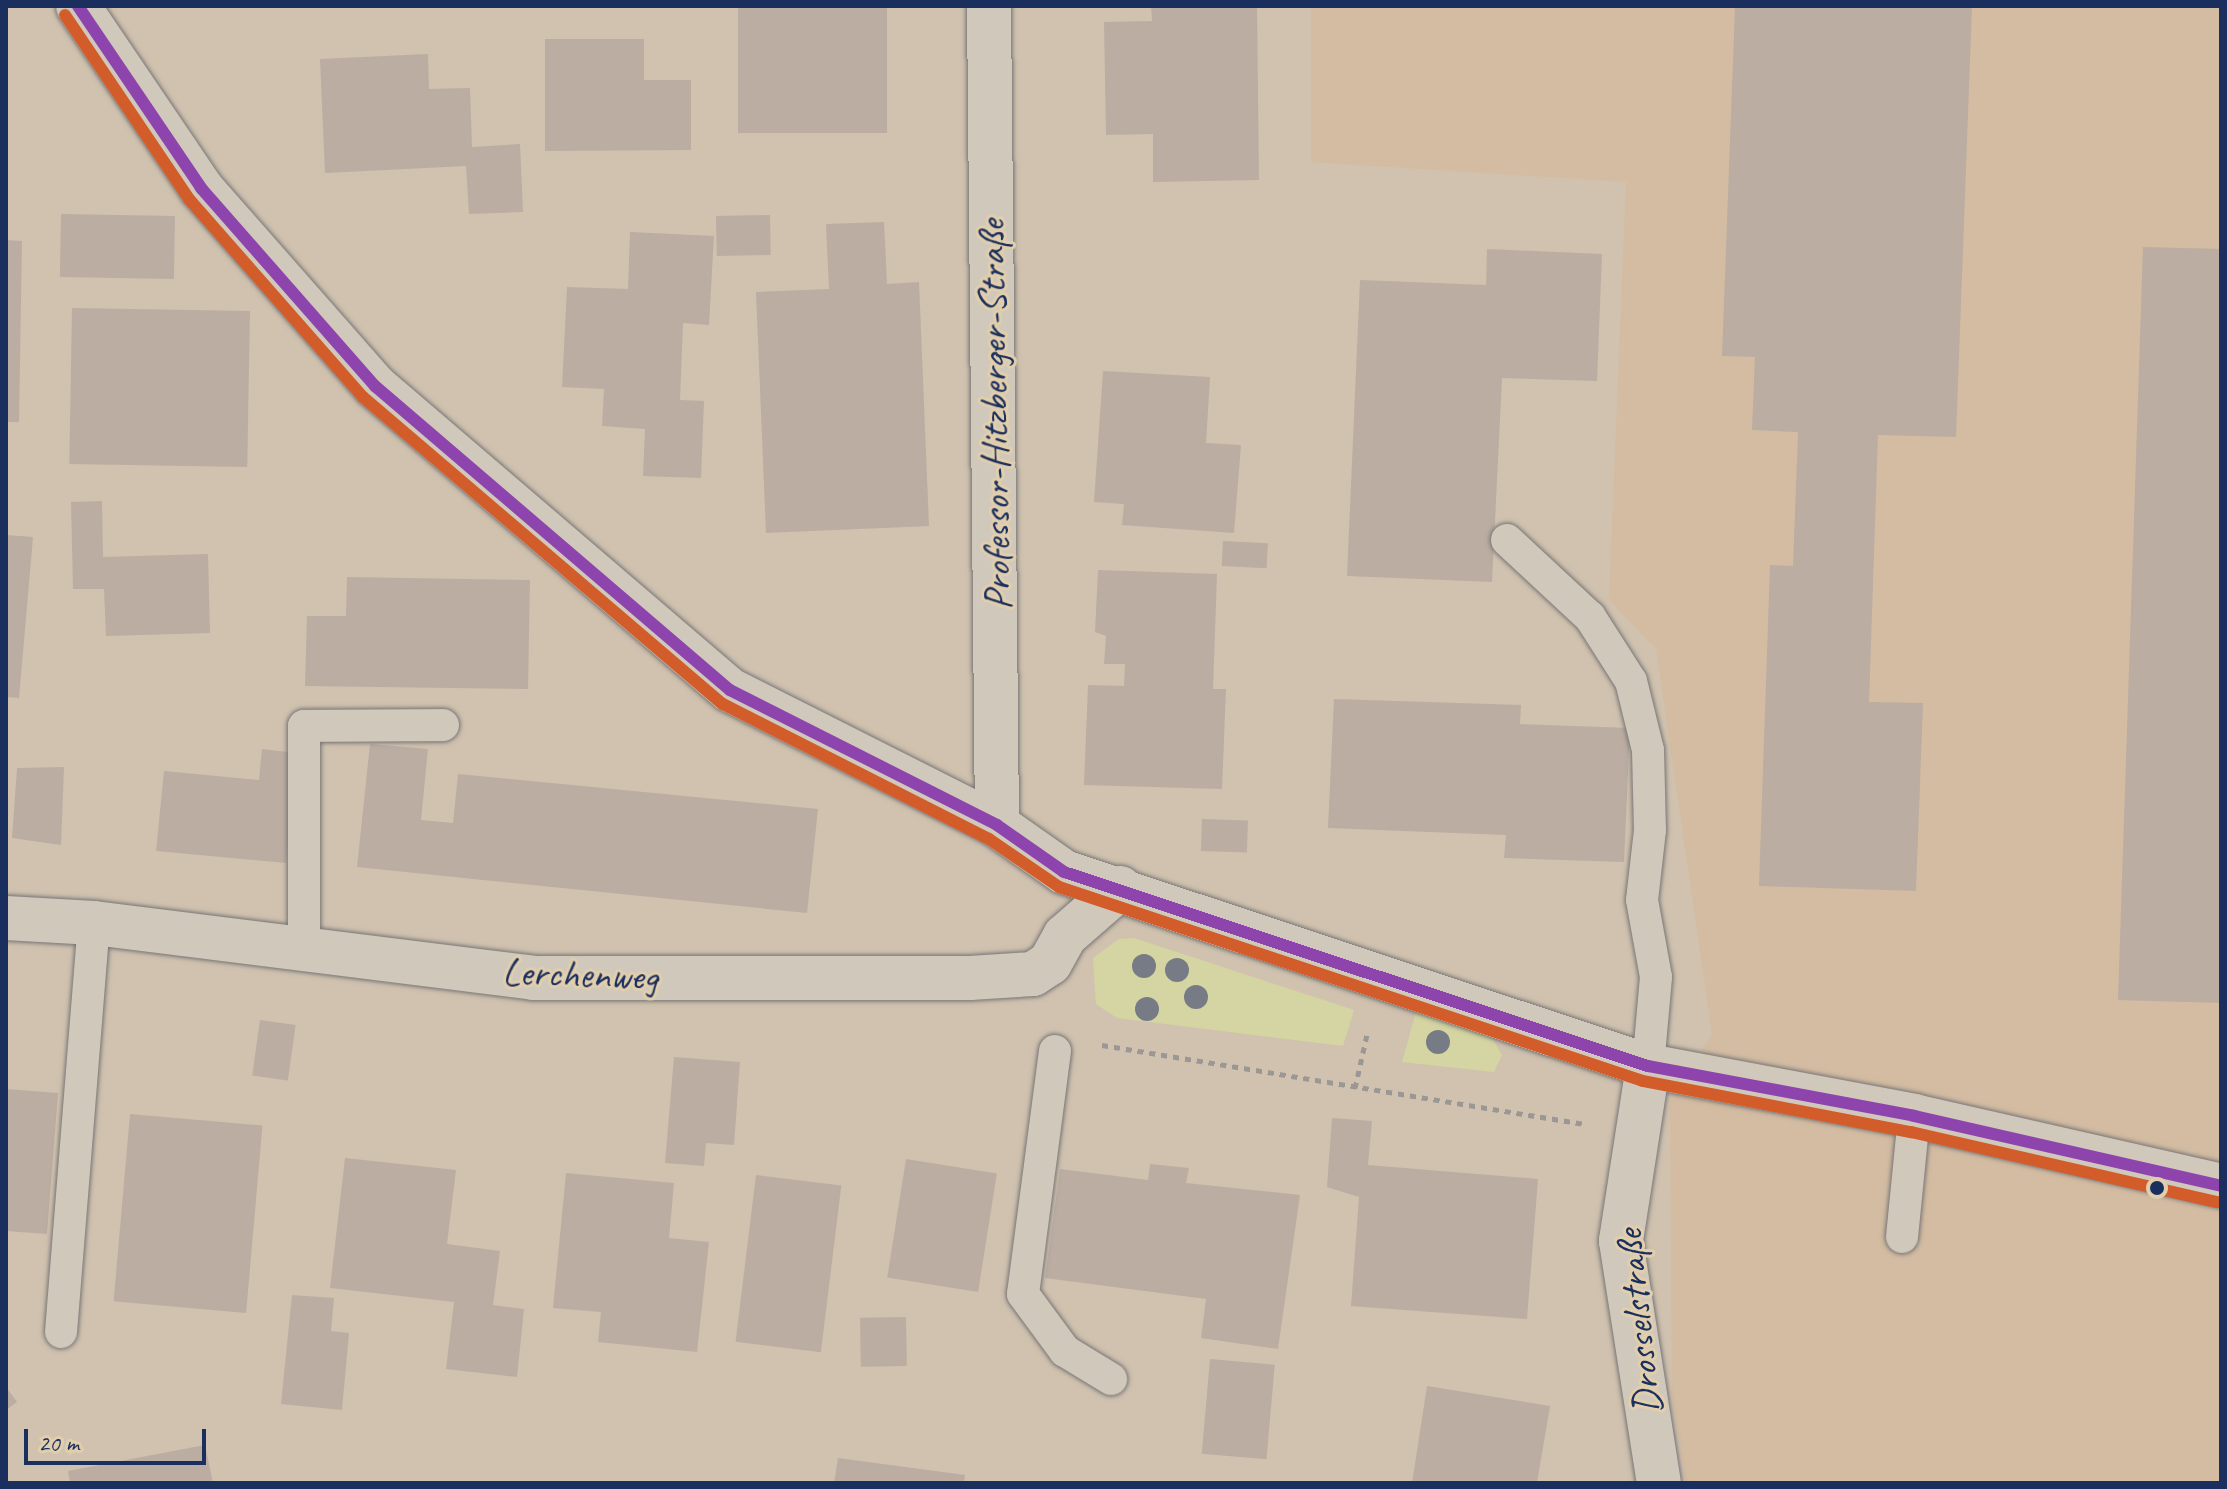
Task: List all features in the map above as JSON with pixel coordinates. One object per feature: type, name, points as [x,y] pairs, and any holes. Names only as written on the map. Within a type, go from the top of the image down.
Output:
[{"type":"street","points":[[78,6],[201,188],[375,386],[730,690],[997,825],[1064,872],[1120,888],[1648,1066],[1914,1116],[2221,1186]]},
{"type":"street","name":"Professor-Hitzberger-Straße","points":[[989,6],[997,825]]},
{"type":"street","name":"Lerchenweg","points":[[6,918],[94,923],[533,978],[986,977],[1033,974],[1050,963],[1065,936],[1120,888]]},
{"type":"street","name":"Drosselstraße","points":[[1648,1066],[1641,1133],[1621,1241],[1659,1483]]},
{"type":"lane","points":[[1507,540],[1590,617],[1631,681],[1648,750],[1650,830],[1642,900],[1656,977],[1648,1066]]},
{"type":"lane","points":[[304,949],[304,726],[443,725]]},
{"type":"lane","points":[[61,1332],[94,923]]},
{"type":"lane","points":[[1055,1051],[1023,1294],[1065,1351],[1111,1379]]},
{"type":"lane","points":[[1902,1237],[1914,1116]]},
{"type":"path","points":[[1089,1043],[1641,1133]]},
{"type":"shaded area","points":[[1311,6],[2221,6],[2221,1483],[1686,1483],[1672,1396],[1670,1101],[1712,1034],[1656,649],[1609,600],[1626,182],[1311,162]]},
{"type":"green space","points":[[1134,938],[1354,1010],[1343,1046],[1117,1018],[1096,1004],[1093,958],[1119,939]]},
{"type":"green space","points":[[1416,1012],[1488,1031],[1502,1055],[1494,1072],[1402,1062]]},
{"type":"building","points":[[738,6],[887,6],[887,133],[738,133]]},
{"type":"building","points":[[1151,6],[1257,6],[1259,180],[1153,182],[1153,134],[1106,135],[1104,22],[1152,21]]},
{"type":"building","points":[[1735,6],[1972,6],[1956,437],[1878,435],[1869,702],[1923,703],[1916,891],[1759,886],[1770,565],[1793,566],[1798,432],[1752,430],[1755,357],[1722,356]]},
{"type":"building","points":[[545,39],[644,39],[644,80],[691,80],[691,150],[545,151]]},
{"type":"building","points":[[428,54],[429,89],[470,88],[472,147],[520,144],[523,212],[469,214],[466,166],[325,173],[320,59]]},
{"type":"building","points":[[61,214],[175,216],[174,279],[60,277]]},
{"type":"building","points":[[770,215],[771,255],[717,256],[716,216]]},
{"type":"building","points":[[884,222],[887,284],[919,282],[929,526],[766,533],[756,292],[829,289],[826,224]]},
{"type":"building","points":[[630,232],[714,236],[709,325],[683,323],[680,400],[704,401],[701,478],[643,476],[645,429],[602,426],[604,389],[562,387],[567,287],[628,289]]},
{"type":"building","points":[[6,240],[22,241],[19,422],[6,422]]},
{"type":"building","points":[[2143,247],[2221,249],[2221,1003],[2118,1000]]},
{"type":"building","points":[[1487,249],[1602,254],[1597,381],[1502,378],[1492,582],[1347,576],[1360,280],[1486,285]]},
{"type":"building","points":[[72,308],[250,311],[247,467],[69,464]]},
{"type":"building","points":[[1103,371],[1210,377],[1206,443],[1241,445],[1234,533],[1122,525],[1124,504],[1094,502]]},
{"type":"building","points":[[102,501],[103,557],[208,554],[210,633],[106,636],[104,589],[73,589],[71,502]]},
{"type":"building","points":[[6,535],[33,537],[19,698],[6,697]]},
{"type":"building","points":[[1223,541],[1268,543],[1267,568],[1222,566]]},
{"type":"building","points":[[1098,570],[1217,574],[1213,689],[1226,689],[1222,789],[1084,785],[1088,685],[1124,686],[1125,664],[1104,664],[1106,636],[1095,632]]},
{"type":"building","points":[[347,577],[530,580],[528,689],[305,686],[307,616],[346,616]]},
{"type":"building","points":[[1334,699],[1521,705],[1520,724],[1630,728],[1624,862],[1504,858],[1506,835],[1328,828]]},
{"type":"building","points":[[370,744],[428,749],[421,820],[453,823],[458,774],[818,809],[807,913],[357,867]]},
{"type":"building","points":[[262,749],[296,753],[286,863],[156,851],[164,771],[259,780]]},
{"type":"building","points":[[64,767],[61,845],[12,838],[17,768]]},
{"type":"building","points":[[1202,819],[1248,821],[1247,853],[1201,851]]},
{"type":"building","points":[[260,1020],[296,1025],[288,1080],[252,1075]]},
{"type":"building","points":[[674,1057],[740,1062],[734,1145],[706,1143],[704,1166],[665,1163]]},
{"type":"building","points":[[6,1089],[58,1093],[47,1234],[6,1231]]},
{"type":"building","points":[[130,1114],[262,1126],[246,1313],[114,1301]]},
{"type":"building","points":[[1332,1118],[1372,1121],[1368,1165],[1538,1179],[1527,1319],[1351,1306],[1359,1197],[1327,1187]]},
{"type":"building","points":[[345,1158],[456,1170],[447,1244],[500,1251],[493,1305],[524,1309],[517,1377],[446,1369],[454,1302],[330,1288]]},
{"type":"building","points":[[906,1159],[997,1173],[978,1292],[887,1278]]},
{"type":"building","points":[[1150,1164],[1189,1168],[1186,1183],[1300,1195],[1278,1349],[1201,1338],[1206,1299],[1045,1278],[1060,1169],[1148,1180]]},
{"type":"building","points":[[566,1173],[674,1183],[669,1238],[709,1242],[697,1352],[598,1342],[601,1312],[553,1308]]},
{"type":"building","points":[[756,1175],[841,1185],[821,1352],[736,1342]]},
{"type":"building","points":[[292,1295],[334,1298],[331,1331],[349,1333],[342,1410],[281,1404]]},
{"type":"building","points":[[906,1317],[907,1366],[861,1367],[860,1318]]},
{"type":"building","points":[[1210,1359],[1275,1365],[1266,1459],[1202,1454]]},
{"type":"building","points":[[1427,1386],[1550,1406],[1537,1483],[1412,1483]]},
{"type":"building","points":[[6,1387],[17,1402],[6,1410]]},
{"type":"building","points":[[205,1445],[213,1483],[70,1483],[68,1471]]},
{"type":"building","points":[[838,1458],[965,1475],[964,1483],[834,1483]]},
{"type":"transit line","points":[[78,6],[201,188],[375,386],[730,690],[997,825],[1064,872],[1648,1066],[1914,1116],[2221,1186]]},
{"type":"transit line","points":[[65,15],[189,199],[363,397],[723,704],[989,839],[1059,887],[1643,1081],[1911,1132],[2217,1202]]}]
